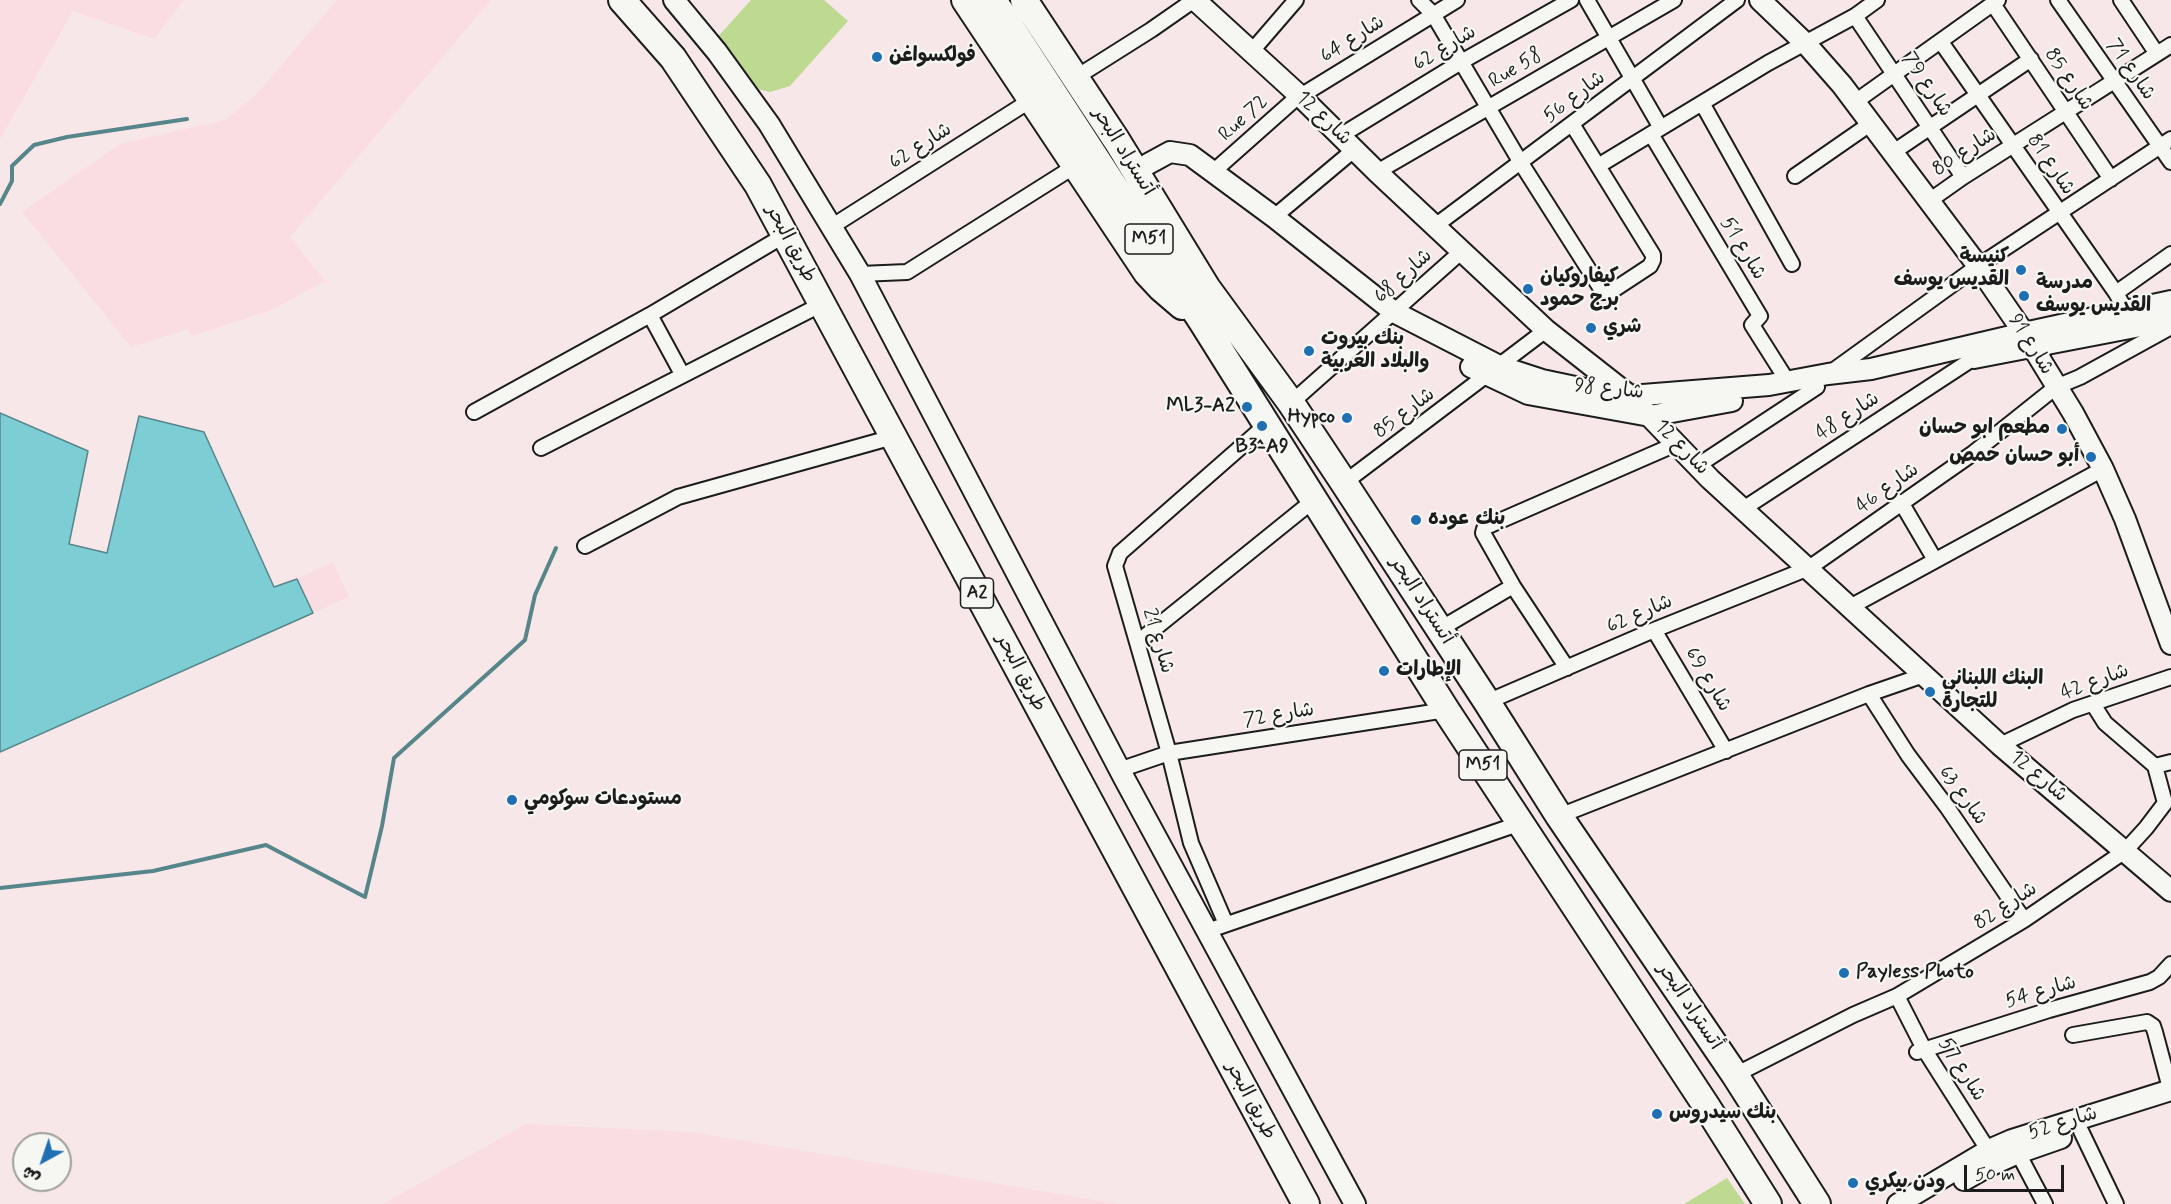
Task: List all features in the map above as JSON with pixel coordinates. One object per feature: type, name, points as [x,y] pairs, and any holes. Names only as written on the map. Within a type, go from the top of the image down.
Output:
[{"type":"highway","points":[[965,0],[1031,100],[1085,161]]},
{"type":"highway","name":"أتستراد البحر","points":[[993,0],[1085,161],[1203,323],[1446,710],[1768,1204]]},
{"type":"highway","name":"أتستراد البحر","points":[[1024,0],[1117,141],[1207,288],[1291,403],[1488,702],[1559,816],[1735,1075],[1817,1204]]},
{"type":"highway","points":[[1042,0],[1195,240],[1207,288]]},
{"type":"highway","name":"طريق البحر","points":[[633,4],[712,115],[758,185],[1306,1204]]},
{"type":"street","points":[[674,0],[717,52],[769,124],[860,274],[1119,770],[1355,1204]]},
{"type":"street","points":[[1086,71],[1195,0]]},
{"type":"street","name":"شارع 12","points":[[1195,0],[1300,96],[1377,172],[1546,330],[1630,396],[1697,466],[2000,745],[2171,891]]},
{"type":"street","points":[[1252,51],[1296,0]]},
{"type":"street","points":[[1419,0],[1433,14],[1521,163],[1603,292],[1612,291],[1650,266],[1653,255],[1572,124]]},
{"type":"street","name":"شارع 64","points":[[1300,96],[1457,0]]},
{"type":"street","name":"شارع 62","points":[[1340,136],[1461,62],[1572,0]]},
{"type":"street","points":[[1587,0],[1632,79],[1656,131]]},
{"type":"street","name":"Rue 58","points":[[1377,172],[1674,0]]},
{"type":"street","name":"شارع 56","points":[[1436,226],[1737,0]]},
{"type":"street","name":"شارع 91","points":[[1760,0],[1806,44],[1856,102],[1870,124],[1978,266],[2028,339],[2073,413],[2103,469],[2125,519],[2171,644]]},
{"type":"street","points":[[1598,166],[1768,63],[1855,16],[1877,0]]},
{"type":"street","name":"شارع 71","points":[[2058,0],[2114,81],[2166,143],[2171,162]]},
{"type":"street","points":[[2121,0],[2157,54]]},
{"type":"street","points":[[1856,102],[1995,2]]},
{"type":"street","name":"شارع 85","points":[[1995,2],[2111,179]]},
{"type":"street","name":"شارع 79","points":[[1855,16],[1963,177]]},
{"type":"street","name":"شارع 81","points":[[1941,42],[2116,293],[2126,311]]},
{"type":"street","name":"شارع 80","points":[[1929,201],[2171,45]]},
{"type":"street","points":[[1892,153],[2031,59]]},
{"type":"street","name":"Rue 72","points":[[1214,171],[1300,96]]},
{"type":"street","name":"شارع 62","points":[[831,226],[1031,100]]},
{"type":"street","points":[[1701,104],[1792,264]]},
{"type":"street","points":[[1795,176],[1870,124]]},
{"type":"street","name":"شارع 51","points":[[1656,131],[1760,316],[1752,325],[1788,382]]},
{"type":"street","points":[[1697,466],[1822,381],[1978,266],[2166,143]]},
{"type":"street","points":[[1274,217],[1355,149]]},
{"type":"street","name":"شارع 98","points":[[1150,168],[1164,153],[1180,152],[1190,155],[1214,171],[1231,192],[1428,345],[1494,371],[1630,396],[1822,381],[1974,358],[2028,339],[2126,311],[2171,301]]},
{"type":"street","points":[[860,274],[907,272],[1085,161]]},
{"type":"street","name":"شارع 98","points":[[1150,168],[1178,165],[1188,167],[1274,217],[1390,315]]},
{"type":"street","points":[[474,412],[650,315],[785,235]]},
{"type":"street","name":"شارع 68","points":[[1291,403],[1462,252]]},
{"type":"street","points":[[2116,293],[2171,254]]},
{"type":"street","points":[[541,448],[822,304]]},
{"type":"street","points":[[650,315],[682,374]]},
{"type":"street","name":"شارع 98","points":[[1494,371],[1528,394],[1650,416],[1871,369],[2028,339],[2171,320]]},
{"type":"street","name":"شارع 46","points":[[1809,568],[1972,454],[2056,387],[2080,377],[2171,327]]},
{"type":"street","points":[[1494,371],[1546,330]]},
{"type":"street","name":"شارع 48","points":[[1743,509],[1974,358]]},
{"type":"street","name":"شارع 85","points":[[1344,483],[1494,371]]},
{"type":"street","name":"شارع 21","points":[[1226,924],[1191,843],[1169,753],[1115,566],[1120,554],[1266,425]]},
{"type":"street","points":[[585,546],[678,497],[893,437]]},
{"type":"street","points":[[1567,668],[1513,586],[1483,533],[1488,526],[1676,444]]},
{"type":"street","points":[[1850,607],[2103,469]]},
{"type":"street","points":[[1138,642],[1314,500]]},
{"type":"street","points":[[1901,502],[1935,560]]},
{"type":"street","name":"شارع 62","points":[[1488,702],[1654,630],[1809,568]]},
{"type":"street","points":[[1440,629],[1513,586]]},
{"type":"street","name":"شارع 69","points":[[1654,630],[1726,751]]},
{"type":"street","points":[[1559,816],[1869,694],[1924,675]]},
{"type":"street","name":"شارع 42","points":[[2000,745],[2073,710],[2171,677]]},
{"type":"street","name":"شارع 63","points":[[1869,694],[1908,755],[1947,807],[2024,920]]},
{"type":"street","points":[[2093,704],[2105,723],[2155,766],[2171,762]]},
{"type":"street","name":"شارع 72","points":[[1119,770],[1169,753],[1446,710]]},
{"type":"street","name":"شارع 82","points":[[1735,1075],[1894,998],[2024,920],[2125,851],[2168,802],[2155,766]]},
{"type":"street","points":[[1207,931],[1521,823]]},
{"type":"street","name":"شارع 54","points":[[1920,1051],[2049,1010],[2150,982],[2171,964]]},
{"type":"street","name":"شارع 57","points":[[1894,998],[1920,1051],[1988,1159]]},
{"type":"street","points":[[2073,1035],[2147,1022],[2153,1026],[2171,1090]]},
{"type":"street","name":"شارع 52","points":[[1923,1204],[2012,1140],[2171,1090]]},
{"type":"street","name":"شارع 52","points":[[1898,1204],[1988,1159],[2018,1153],[2171,1101]]},
{"type":"street","points":[[2081,1131],[2116,1204]]},
{"type":"street","points":[[2018,1153],[2045,1204]]},
{"type":"shaded area","points":[[0,0],[184,0],[154,39],[73,11],[0,139]]},
{"type":"shaded area","points":[[337,0],[491,0],[290,237],[325,281],[271,310],[192,336],[188,329],[131,347],[22,212],[120,144],[225,120],[255,96]]},
{"type":"shaded area","points":[[333,562],[349,597],[313,613],[297,579]]},
{"type":"shaded area","points":[[526,1124],[691,1132],[1119,1204],[383,1204]]},
{"type":"green space","points":[[751,0],[824,0],[848,21],[790,86],[770,92],[753,88],[715,40]]},
{"type":"green space","points":[[1727,1178],[1745,1204],[1684,1204],[1699,1195]]},
{"type":"water","points":[[0,413],[88,451],[69,544],[107,553],[139,416],[204,432],[274,587],[297,579],[313,613],[0,752]]},
{"type":"waterway","points":[[0,204],[12,181],[12,166],[34,145],[67,137],[187,119]]},
{"type":"waterway","points":[[0,888],[153,871],[266,845],[365,897],[382,826],[394,758],[525,640],[535,595],[556,548]]},
{"type":"place","name":"فولكسواغن","points":[[877,57]]},
{"type":"place","name":"كنيسة القديس يوسف","points":[[2021,270]]},
{"type":"place","name":"كيفاروكيان برج حمود","points":[[1528,289]]},
{"type":"place","name":"مدرسة القديس يوسف","points":[[2024,296]]},
{"type":"place","name":"شري","points":[[1591,328]]},
{"type":"place","name":"بنك بيروت والبلاد العربية","points":[[1309,351]]},
{"type":"place","name":"ML3-A2","points":[[1247,407]]},
{"type":"place","name":"Hypco","points":[[1347,418]]},
{"type":"place","name":"B3-A9","points":[[1262,426]]},
{"type":"place","name":"مطعم ابو حسان","points":[[2062,429]]},
{"type":"place","name":"أبو حسان حمص","points":[[2091,457]]},
{"type":"place","name":"بنك عوده","points":[[1416,520]]},
{"type":"place","name":"الإطارات","points":[[1384,671]]},
{"type":"place","name":"البنك اللبناني للتجارة","points":[[1930,692]]},
{"type":"place","name":"مستودعات سوكومي","points":[[512,800]]},
{"type":"place","name":"Payless Photo","points":[[1844,973]]},
{"type":"place","name":"بنك سيدروس","points":[[1657,1114]]},
{"type":"place","name":"ودن بيكري","points":[[1853,1183]]}]
